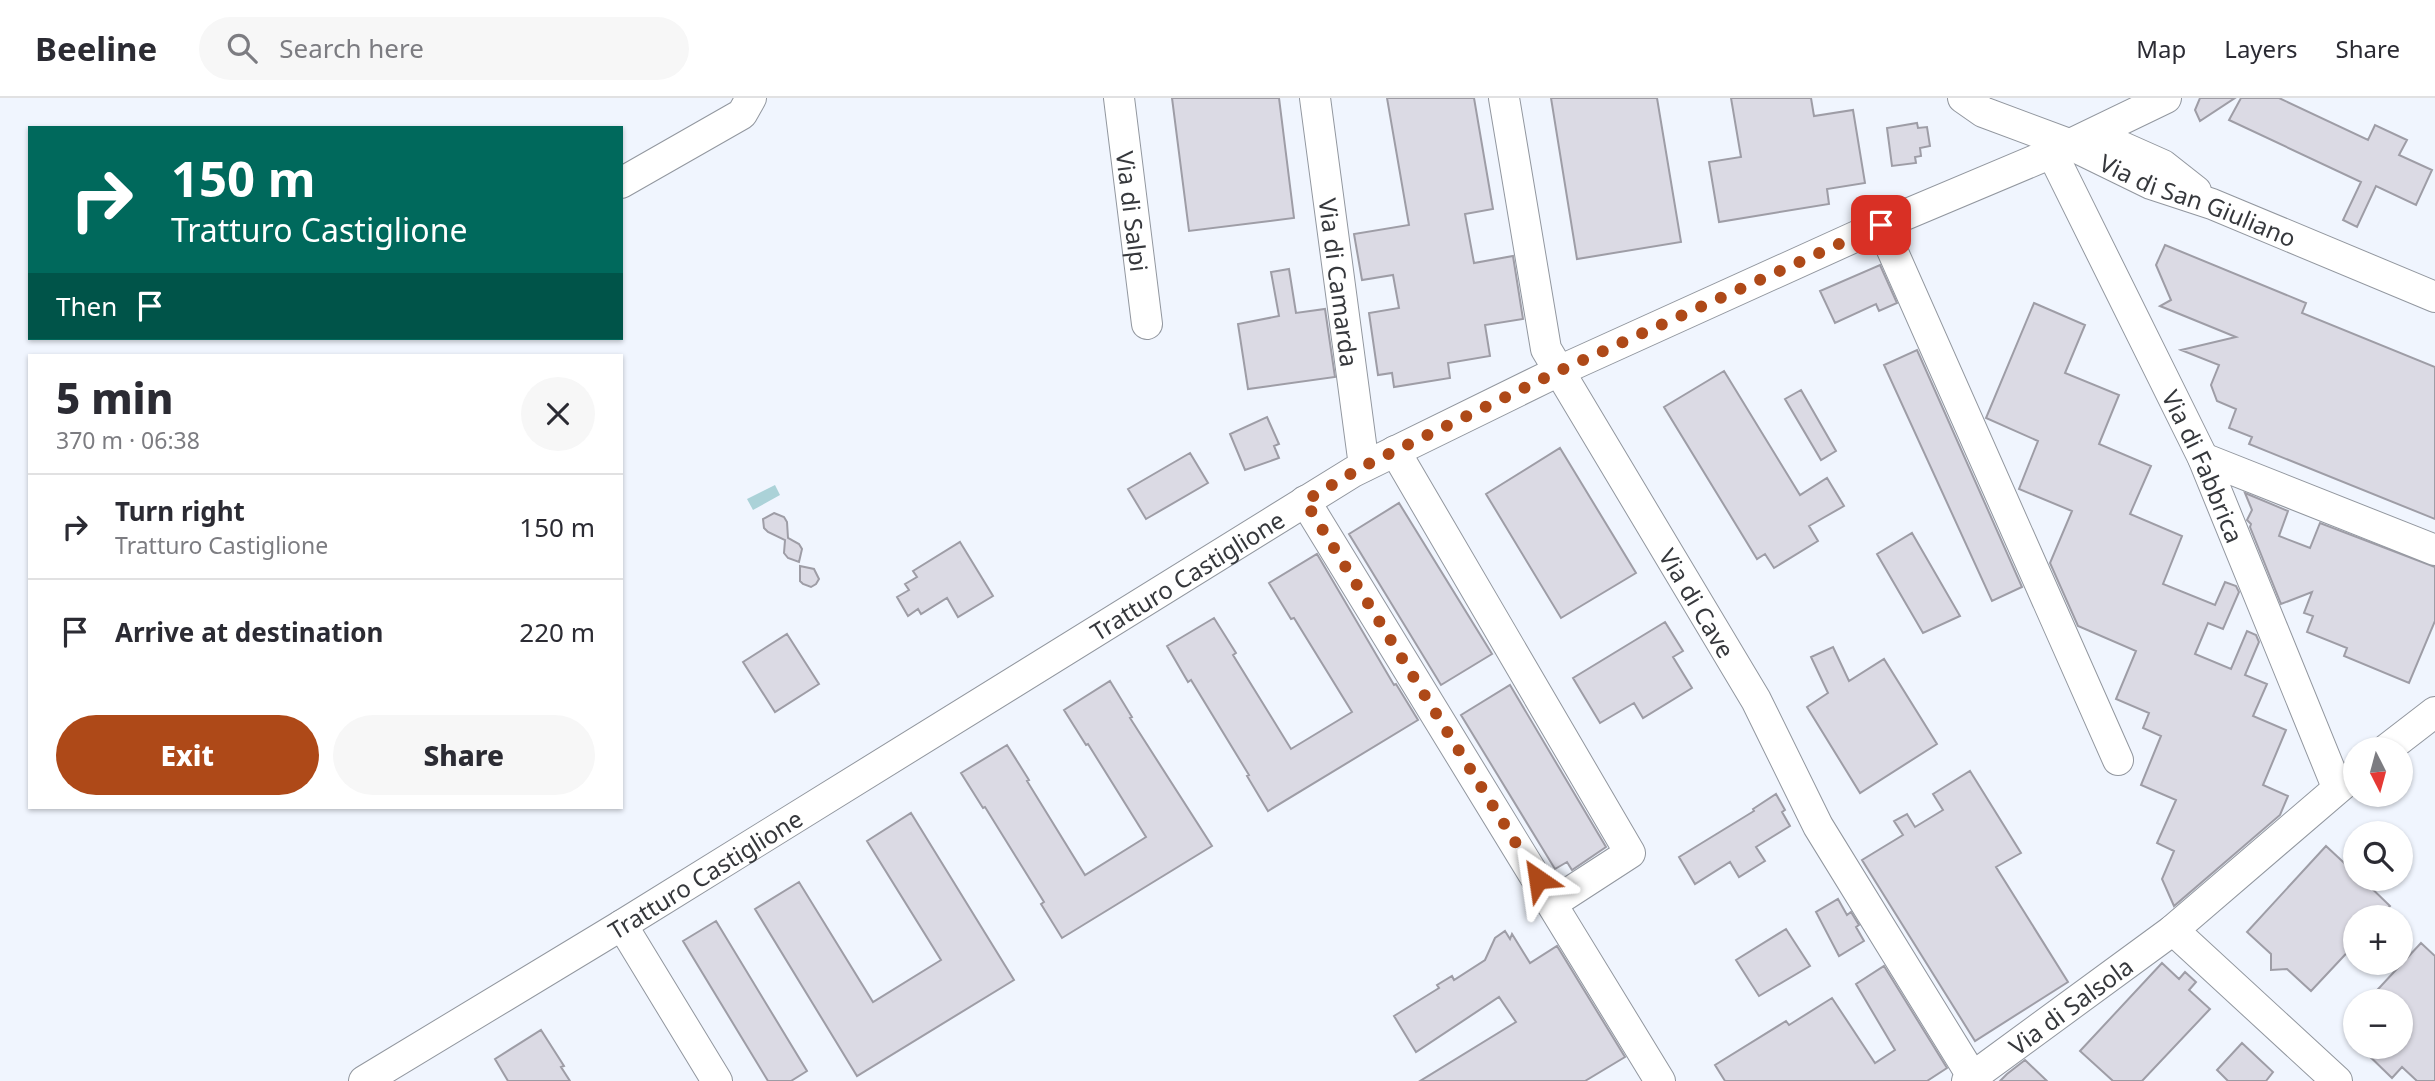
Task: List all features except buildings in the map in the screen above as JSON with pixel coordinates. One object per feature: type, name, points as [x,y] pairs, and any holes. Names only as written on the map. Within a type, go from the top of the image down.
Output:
[{"type":"street","points":[[623,182],[742,114],[751,98]]},
{"type":"street","name":"Via di Salpi","points":[[1119,98],[1147,324]]},
{"type":"street","name":"Via di Camarda","points":[[1315,98],[1364,466]]},
{"type":"street","name":"Via di Cave","points":[[1504,98],[1546,349],[1756,700],[1818,826],[1970,1079]]},
{"type":"street","name":"Via di San Giuliano","points":[[1963,98],[1983,112],[2008,111],[2151,184],[2212,204],[2435,297]]},
{"type":"street","name":"Tratturo Castiglione","points":[[364,1081],[622,925],[1364,466],[1559,371],[1881,225],[2071,144],[2166,98]]},
{"type":"street","points":[[2008,111],[2019,166]]},
{"type":"street","points":[[2131,115],[2151,160]]},
{"type":"street","points":[[2071,144],[2151,160],[2163,165],[2212,204]]},
{"type":"street","name":"Via di Fabbrica","points":[[2071,144],[2203,458],[2343,773]]},
{"type":"street","points":[[1881,225],[2118,760]]},
{"type":"street","points":[[1395,451],[1630,853],[1553,903]]},
{"type":"street","points":[[2203,458],[2435,550]]},
{"type":"street","points":[[1305,501],[1660,1081]]},
{"type":"street","points":[[2403,737],[2435,712]]},
{"type":"street","name":"Via di Salsola","points":[[1970,1079],[2173,930],[2343,783]]},
{"type":"street","points":[[622,925],[717,1081]]},
{"type":"street","points":[[2173,930],[2337,1081]]},
{"type":"water","points":[[775,485],[780,495],[753,510],[747,499]]},
{"type":"route","points":[[1538,879],[1305,501],[1364,466],[1559,371],[1881,225]]}]
